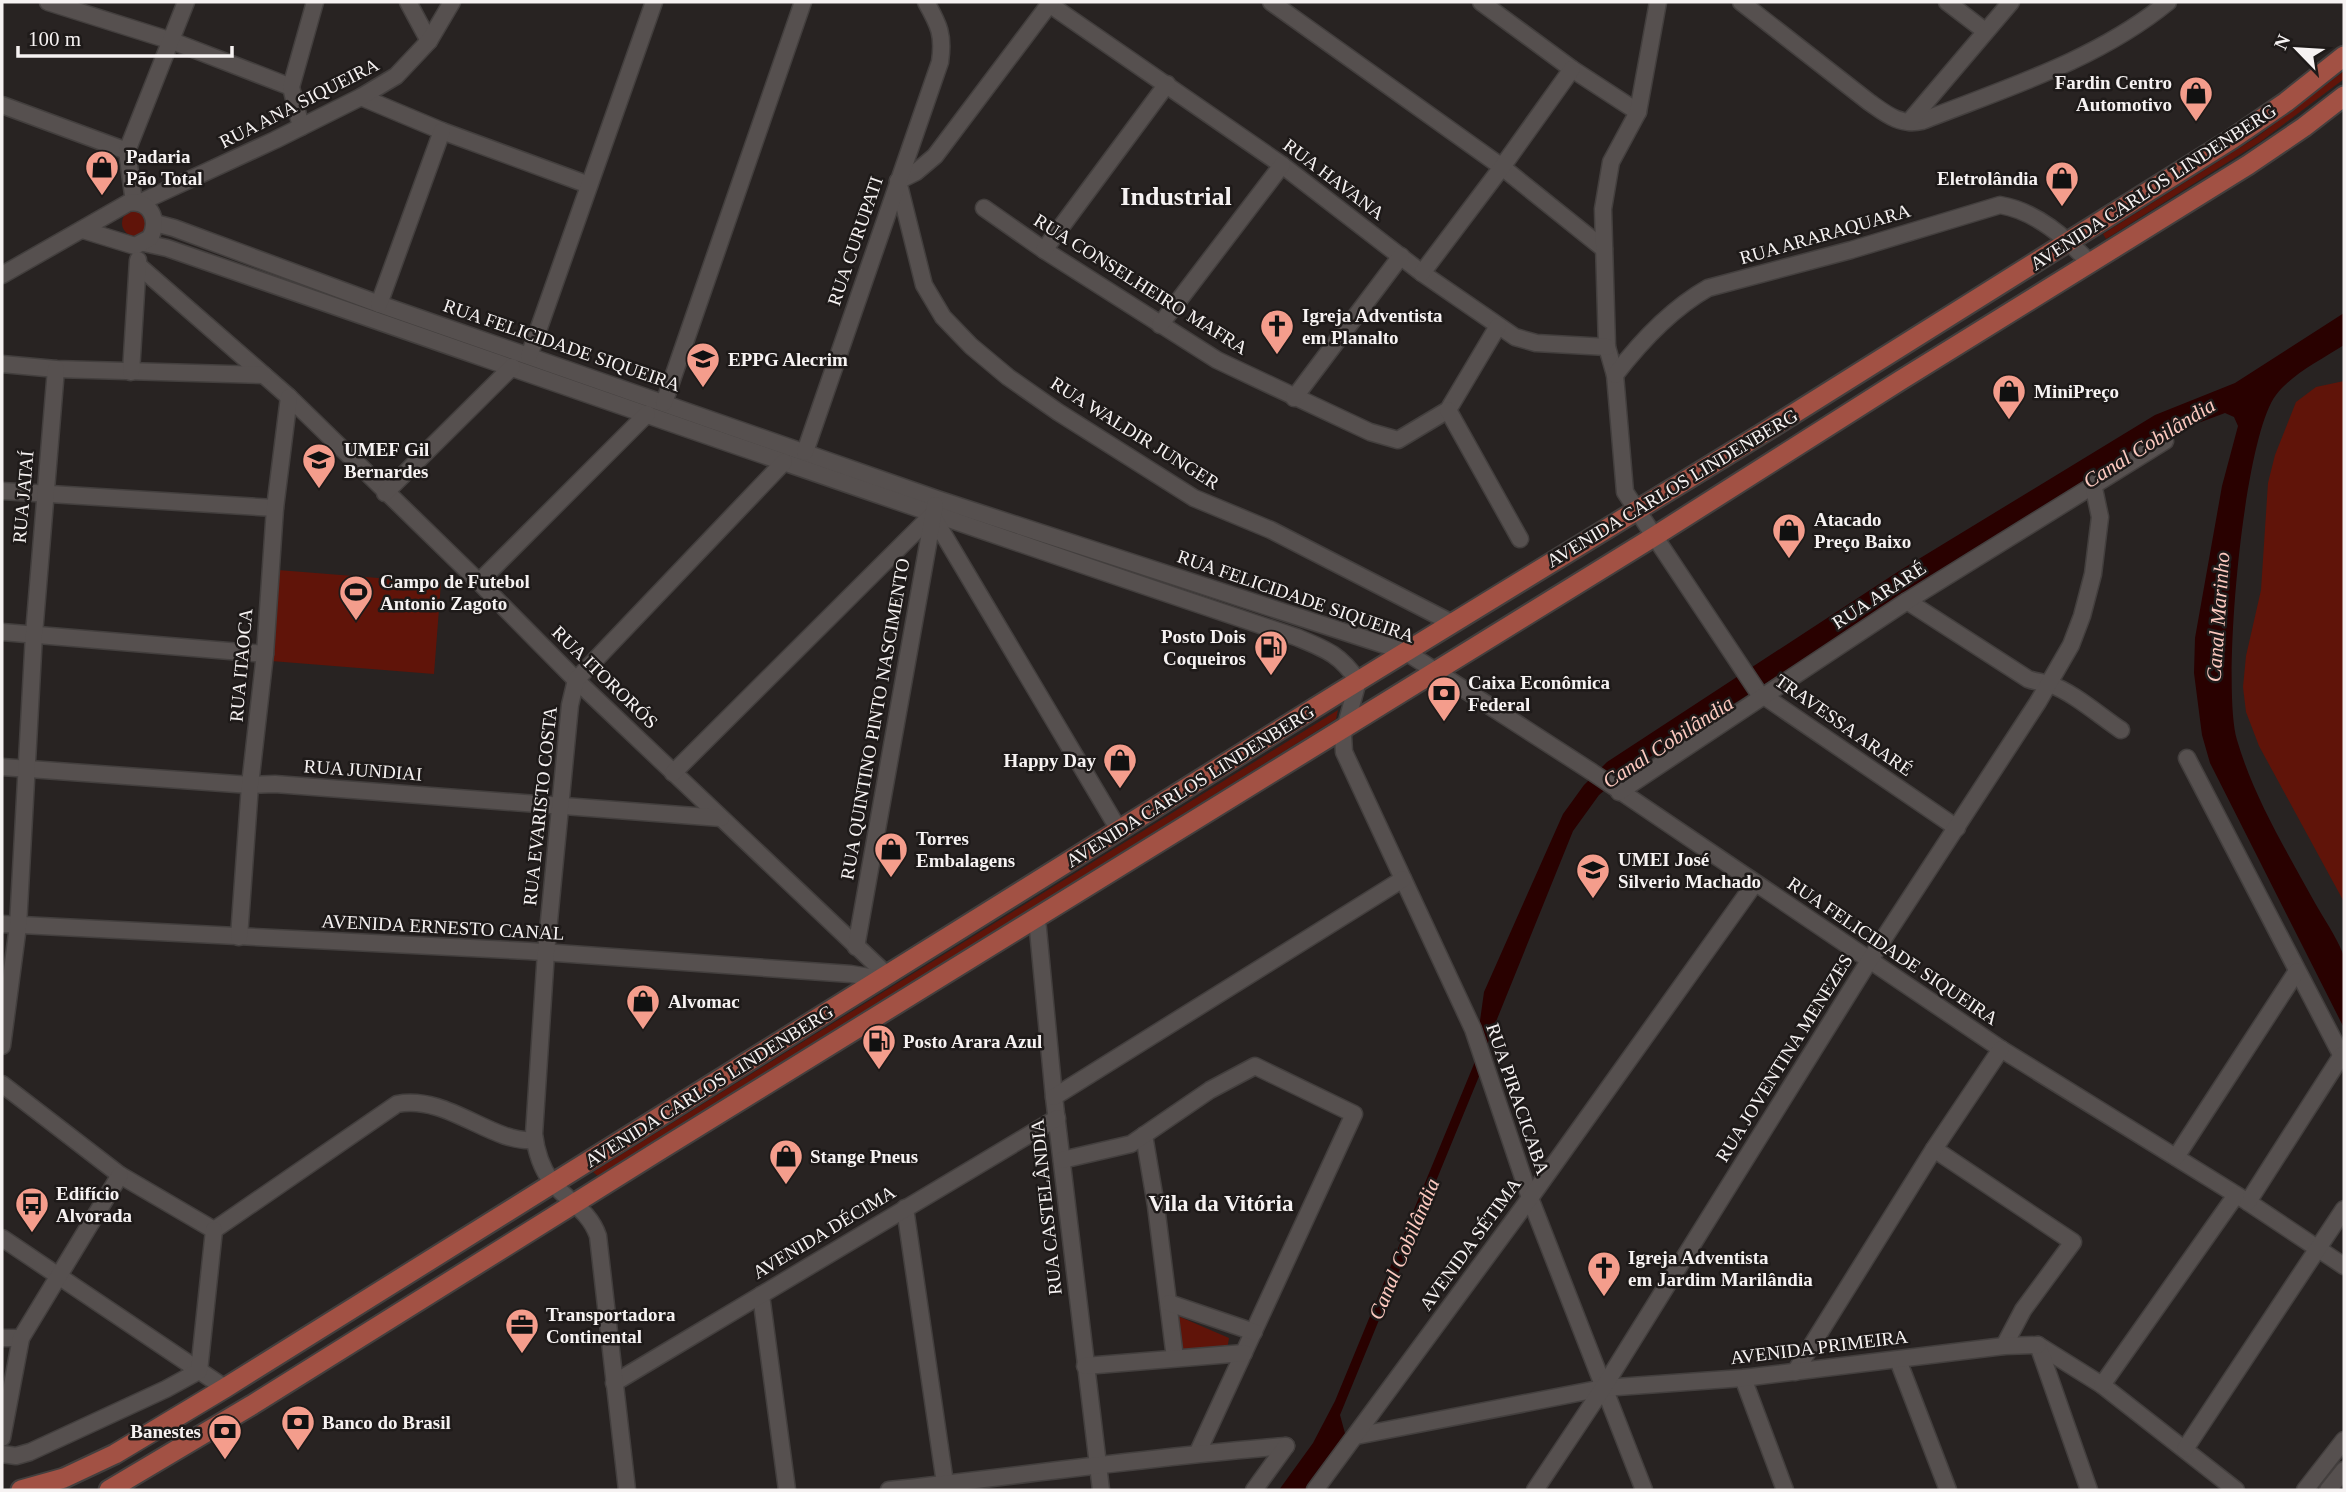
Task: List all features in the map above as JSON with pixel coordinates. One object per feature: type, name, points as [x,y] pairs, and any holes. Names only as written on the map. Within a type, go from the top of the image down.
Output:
[{"type":"main road","name":"AVENIDA CARLOS LINDENBERG","points":[[21,1490],[64,1478],[115,1454],[225,1388],[2244,131],[2286,102],[2344,55]]},
{"type":"main road","name":"AVENIDA CARLOS LINDENBERG","points":[[120,1488],[2091,264],[2267,153],[2344,96]]},
{"type":"main road","points":[[1359,681],[1376,707]]},
{"type":"street","points":[[48,2],[172,41],[290,87]]},
{"type":"street","points":[[83,230],[133,243],[154,231],[154,218],[136,203],[127,151],[187,2]]},
{"type":"street","points":[[301,127],[290,87],[315,2]]},
{"type":"street","points":[[408,2],[429,41]]},
{"type":"street","name":"RUA ANA SIQUEIRA","points":[[136,203],[174,188],[301,127],[396,76],[429,41],[452,2]]},
{"type":"street","points":[[529,356],[654,2]]},
{"type":"street","points":[[664,402],[803,2]]},
{"type":"street","name":"RUA CURUPATI","points":[[805,453],[940,62],[943,42],[938,23],[926,2]]},
{"type":"street","points":[[1271,2],[1502,167],[1604,249]]},
{"type":"street","points":[[1481,2],[1638,112]]},
{"type":"street","name":"TRAVESSA ARARÉ","points":[[1655,2],[1654,24],[1638,112],[1611,162],[1603,209],[1607,348],[1615,375],[1623,485],[1760,694],[1957,828]]},
{"type":"street","points":[[1741,2],[1869,102],[1889,116],[1909,122],[1922,121],[2070,62],[2110,40],[2168,2]]},
{"type":"street","points":[[1947,2],[1986,31]]},
{"type":"street","points":[[1909,122],[2011,2]]},
{"type":"street","points":[[898,181],[916,172],[935,156],[1050,3]]},
{"type":"street","name":"RUA HAVANA","points":[[1050,3],[1282,165],[1422,273],[1497,326],[1515,337],[1536,343],[1607,348]]},
{"type":"street","points":[[1422,273],[1572,68]]},
{"type":"street","points":[[1044,250],[1167,84]]},
{"type":"street","points":[[361,97],[443,131],[589,185]]},
{"type":"street","points":[[2,105],[127,151]]},
{"type":"street","points":[[379,304],[443,131]]},
{"type":"street","points":[[1160,325],[1282,165]]},
{"type":"street","name":"RUA WALDIR JUNGER","points":[[898,181],[924,285],[943,317],[971,346],[1008,377],[1194,498],[1271,530],[1452,623]]},
{"type":"street","name":"RUA ANA SIQUEIRA","points":[[154,218],[174,188]]},
{"type":"street","points":[[2,275],[122,206],[136,203]]},
{"type":"street","name":"RUA ARARAQUARA","points":[[1615,375],[1642,341],[1693,296],[1708,288],[1851,250],[2000,205],[2019,208],[2069,241],[2091,264]]},
{"type":"street","name":"RUA CONSELHEIRO MAFRA","points":[[984,208],[1044,250],[1217,360],[1370,432],[1398,440],[1448,411]]},
{"type":"street","points":[[117,210],[112,223],[116,236],[133,243]]},
{"type":"street","name":"RUA FELICIDADE SIQUEIRA","points":[[154,218],[174,228],[379,304],[937,499],[1406,652],[1592,772],[2001,1049],[2242,1198],[2344,1266]]},
{"type":"street","points":[[131,372],[139,266],[133,243]]},
{"type":"street","name":"RUA FELICIDADE SIQUEIRA","points":[[133,243],[167,248],[932,516],[1296,637],[1339,657],[1359,681]]},
{"type":"street","points":[[1294,398],[1401,256]]},
{"type":"street","name":"RUA ITORORÓS","points":[[139,266],[289,397],[385,493],[480,582],[576,680],[856,947],[884,977]]},
{"type":"street","points":[[1497,326],[1448,411],[1520,539]]},
{"type":"street","points":[[2,364],[56,369],[264,375]]},
{"type":"street","points":[[385,493],[512,368]]},
{"type":"street","name":"RUA JATAÍ","points":[[2,1046],[56,369]]},
{"type":"street","name":"RUA ITAOCA","points":[[239,937],[250,785],[265,654],[275,508],[289,397]]},
{"type":"street","points":[[480,582],[647,414]]},
{"type":"street","name":"RUA ARARÉ","points":[[1617,790],[1760,694],[2165,441]]},
{"type":"street","points":[[576,680],[784,462]]},
{"type":"street","name":"RUA JOVENTINA MENEZES","points":[[1535,1490],[1604,1388],[1869,961],[1957,828],[2071,645],[2093,574],[2100,517],[2093,484]]},
{"type":"street","points":[[2,491],[275,508]]},
{"type":"street","name":"RUA QUINTINO PINTO NASCIMENTO","points":[[856,947],[937,499]]},
{"type":"street","points":[[673,773],[932,516],[1119,830]]},
{"type":"street","points":[[1907,601],[2028,679],[2038,684],[2049,684],[2121,730]]},
{"type":"street","points":[[2,632],[265,654]]},
{"type":"street","name":"RUA EVARISTO COSTA","points":[[553,1183],[537,1155],[534,1140],[559,806],[570,705],[576,680]]},
{"type":"street","points":[[1345,727],[1359,681]]},
{"type":"street","name":"RUA PIRACICABA","points":[[1345,727],[1342,741],[1344,752],[1475,1035],[1530,1198],[1644,1490]]},
{"type":"street","points":[[2102,1385],[2343,1057],[2187,758]]},
{"type":"street","name":"RUA JUNDIAI","points":[[2,767],[250,785],[275,784],[721,818]]},
{"type":"street","points":[[1054,1097],[1403,879]]},
{"type":"street","name":"AVENIDA SÉTIMA","points":[[1314,1490],[1530,1198],[1755,883]]},
{"type":"street","name":"RUA CASTELÂNDIA","points":[[1037,919],[1054,1097],[1101,1490]]},
{"type":"street","name":"AVENIDA ERNESTO CANAL","points":[[10,925],[547,952],[884,977]]},
{"type":"street","points":[[2176,1157],[2297,971]]},
{"type":"street","points":[[1795,1371],[1934,1149],[2001,1049]]},
{"type":"street","points":[[1062,1160],[1131,1144],[1210,1090],[1255,1066],[1354,1114],[1198,1452]]},
{"type":"street","points":[[2,1084],[120,1175],[214,1230]]},
{"type":"street","points":[[199,1371],[214,1230],[397,1104],[420,1103],[462,1116],[515,1139],[534,1140]]},
{"type":"street","name":"AVENIDA DÉCIMA","points":[[614,1383],[1057,1118]]},
{"type":"street","points":[[1143,1135],[1156,1206],[1175,1358]]},
{"type":"street","points":[[1934,1149],[2073,1242],[2023,1310],[2004,1346]]},
{"type":"street","points":[[2,1437],[21,1338],[120,1175]]},
{"type":"street","points":[[553,1183],[590,1219],[598,1236],[627,1490]]},
{"type":"street","points":[[905,1208],[945,1487]]},
{"type":"street","points":[[2185,1449],[2344,1209]]},
{"type":"street","points":[[2,1238],[225,1388]]},
{"type":"street","points":[[761,1295],[787,1490]]},
{"type":"street","points":[[1169,1303],[1254,1332]]},
{"type":"street","points":[[2,1338],[21,1338]]},
{"type":"street","points":[[2038,1345],[2102,1385],[2236,1490]]},
{"type":"street","points":[[2038,1345],[2089,1490]]},
{"type":"street","name":"AVENIDA PRIMEIRA","points":[[1356,1436],[1604,1388],[1744,1378],[2004,1346],[2038,1345]]},
{"type":"street","points":[[1085,1366],[1244,1353]]},
{"type":"street","points":[[1898,1360],[1948,1490]]},
{"type":"street","points":[[2,1454],[16,1456],[40,1448],[199,1371]]},
{"type":"street","points":[[1744,1378],[1785,1490]]},
{"type":"street","points":[[2305,1490],[2344,1440]]},
{"type":"street","points":[[889,1490],[945,1487],[1198,1452],[1286,1446],[1254,1490]]},
{"type":"street","points":[[2329,1490],[2344,1470]]},
{"type":"shaded area","points":[[2344,71],[2344,79],[2260,142],[2106,239],[2103,234],[2257,137]]},
{"type":"shaded area","points":[[135,210],[145,213],[148,223],[145,233],[135,236],[125,233],[122,223],[125,213]]},
{"type":"shaded area","points":[[2344,381],[2344,902],[2259,746],[2246,712],[2243,687],[2246,656],[2261,590],[2268,483],[2275,455],[2296,402],[2316,387]]},
{"type":"shaded area","name":"Campo de Futebol Antonio Zagoto","points":[[278,570],[441,583],[434,674],[271,661]]},
{"type":"shaded area","points":[[1338,710],[1336,719],[599,1177],[593,1172]]},
{"type":"shaded area","points":[[1178,1316],[1229,1338],[1227,1350],[1176,1350]]},
{"type":"water","points":[[2344,313],[2344,345],[2308,367],[2283,387],[2264,420],[2254,459],[2238,563],[2232,670],[2237,740],[2252,782],[2343,954],[2344,1028],[2210,763],[2202,735],[2194,673],[2195,638],[2222,486],[2238,426],[2234,417],[2225,413],[2166,435],[1906,594],[1625,773],[1599,795],[1573,831],[1489,1039],[1480,1074],[1340,1415],[1346,1437],[1305,1490],[1279,1490],[1313,1443],[1335,1401],[1474,1064],[1484,992],[1563,814],[1584,785],[1607,762],[1899,571],[2155,415],[2235,383]]},
{"type":"place","name":"Fardin Centro Automotivo","points":[[2196,123]]},
{"type":"place","name":"Padaria Pão Total","points":[[102,197]]},
{"type":"place","name":"Eletrolândia","points":[[2062,208]]},
{"type":"place","name":"Igreja Adventista em Planalto","points":[[1277,356]]},
{"type":"place","name":"EPPG Alecrim","points":[[703,389]]},
{"type":"place","name":"MiniPreço","points":[[2009,421]]},
{"type":"place","name":"UMEF Gil Bernardes","points":[[319,490]]},
{"type":"place","name":"Atacado Preço Baixo","points":[[1789,560]]},
{"type":"place","name":"Campo de Futebol Antonio Zagoto","points":[[356,622]]},
{"type":"place","name":"Posto Dois Coqueiros","points":[[1271,677]]},
{"type":"place","name":"Caixa Econômica Federal","points":[[1444,723]]},
{"type":"place","name":"Happy Day","points":[[1120,790]]},
{"type":"place","name":"Torres Embalagens","points":[[891,879]]},
{"type":"place","name":"UMEI José Silverio Machado","points":[[1593,900]]},
{"type":"place","name":"Alvomac","points":[[643,1031]]},
{"type":"place","name":"Posto Arara Azul","points":[[879,1071]]},
{"type":"place","name":"Stange Pneus","points":[[786,1186]]},
{"type":"place","name":"Edifício Alvorada","points":[[32,1234]]},
{"type":"place","name":"Igreja Adventista em Jardim Marilândia","points":[[1604,1298]]},
{"type":"place","name":"Transportadora Continental","points":[[522,1355]]},
{"type":"place","name":"Banco do Brasil","points":[[298,1452]]},
{"type":"place","name":"Banestes","points":[[225,1461]]},
{"type":"district","name":"Industrial","points":[[1176,196]]},
{"type":"district","name":"Vila da Vitória","points":[[1221,1203]]},
{"type":"water label","name":"Canal Cobilândia","points":[[2149,443]]},
{"type":"water label","name":"Canal Marinho","points":[[2218,617]]},
{"type":"water label","name":"Canal Cobilândia","points":[[1668,742]]},
{"type":"water label","name":"Canal Cobilândia","points":[[1404,1249]]}]
